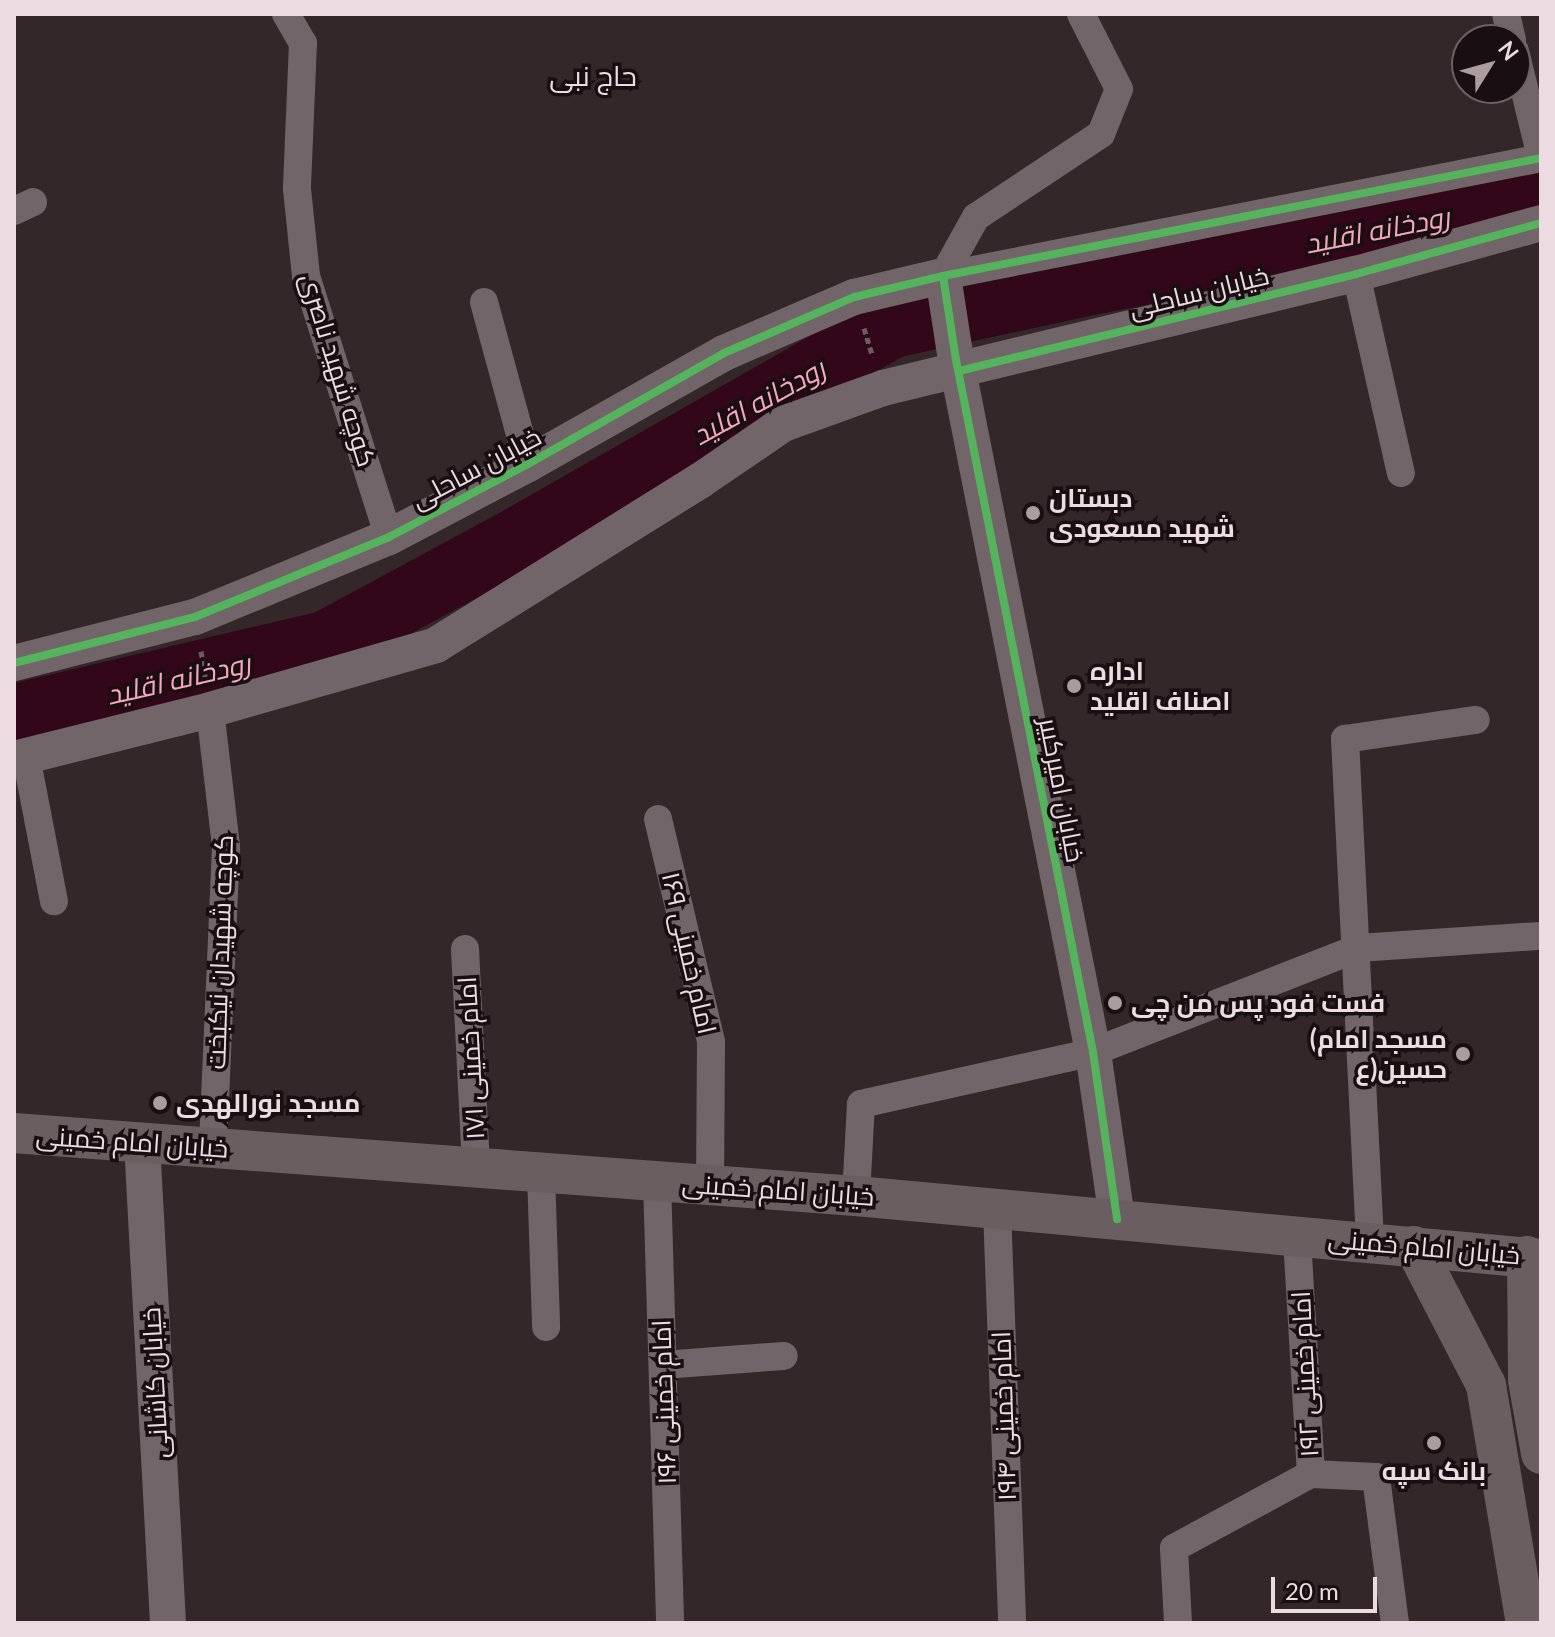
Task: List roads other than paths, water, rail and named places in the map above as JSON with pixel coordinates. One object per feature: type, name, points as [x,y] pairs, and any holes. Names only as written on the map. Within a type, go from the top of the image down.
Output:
[{"type":"main road","name":"خیابان امام خمینی","points":[[14,1133],[856,1196],[1534,1257]]},
{"type":"main road","points":[[1414,1246],[1486,1385],[1526,1623]]},
{"type":"main road","points":[[1534,1257],[1528,1380],[1541,1454]]},
{"type":"main road","points":[[1486,1385],[1528,1380]]},
{"type":"street","name":"کوچه شهید ناصری","points":[[286,14],[303,43],[297,189],[306,276],[389,537]]},
{"type":"street","points":[[958,366],[945,287],[976,217],[1101,134],[1119,89],[1081,14]]},
{"type":"street","points":[[1528,104],[1541,157]]},
{"type":"street","name":"خیابان ساحلی","points":[[14,663],[195,617],[389,537],[528,464],[724,353],[854,297],[945,287],[1541,157]]},
{"type":"street","name":"خیابان ساحلی","points":[[20,758],[208,698],[436,645],[701,480],[783,424],[883,388],[958,366],[1356,274],[1541,223]]},
{"type":"street","points":[[1356,274],[1401,473]]},
{"type":"street","points":[[484,302],[528,464]]},
{"type":"street","name":"خیابان امیرکبیر","points":[[958,366],[1093,1052],[1117,1219]]},
{"type":"street","name":"کوچه شهیدان نیکبخت","points":[[208,698],[226,847],[213,1148]]},
{"type":"street","points":[[1370,1241],[1358,948],[1345,739],[1476,720]]},
{"type":"street","points":[[20,758],[54,901]]},
{"type":"street","name":"امام خمینی ۱۶۹","points":[[658,819],[711,1042],[710,1185]]},
{"type":"street","points":[[856,1196],[861,1104],[1093,1052],[1358,948],[1541,936]]},
{"type":"street","name":"امام خمینی ۱۷۱","points":[[465,949],[476,1168]]},
{"type":"street","name":"خیابان کاشانی","points":[[142,1143],[168,1623]]},
{"type":"street","points":[[541,1173],[546,1327]]},
{"type":"street","name":"امام خمینی ۱۹۶","points":[[657,1181],[670,1623]]},
{"type":"street","name":"امام خمینی ۱۹۴","points":[[997,1209],[1012,1623]]},
{"type":"street","name":"امام خمینی ۱۹۲","points":[[1178,1623],[1174,1548],[1311,1474],[1297,1235]]},
{"type":"street","points":[[663,1365],[784,1356]]},
{"type":"street","points":[[1311,1474],[1376,1477],[1395,1623]]},
{"type":"waterway","name":"رودخانه اقلید","points":[[14,716],[326,643],[520,538],[892,326],[1101,281],[1486,208],[1541,192]]},
{"type":"place","name":"دبستان شهید مسعودی","points":[[1033,513]]},
{"type":"place","name":"اداره اصناف اقلید","points":[[1074,686]]},
{"type":"place","name":"فست فود پس من چی","points":[[1115,1003]]},
{"type":"place","name":"(مسجد امام حسین(ع","points":[[1463,1054]]},
{"type":"place","name":"مسجد نورالهدی","points":[[160,1103]]},
{"type":"place","name":"بانک سپه","points":[[1434,1443]]},
{"type":"district","name":"حاج نبی","points":[[593,75]]}]
